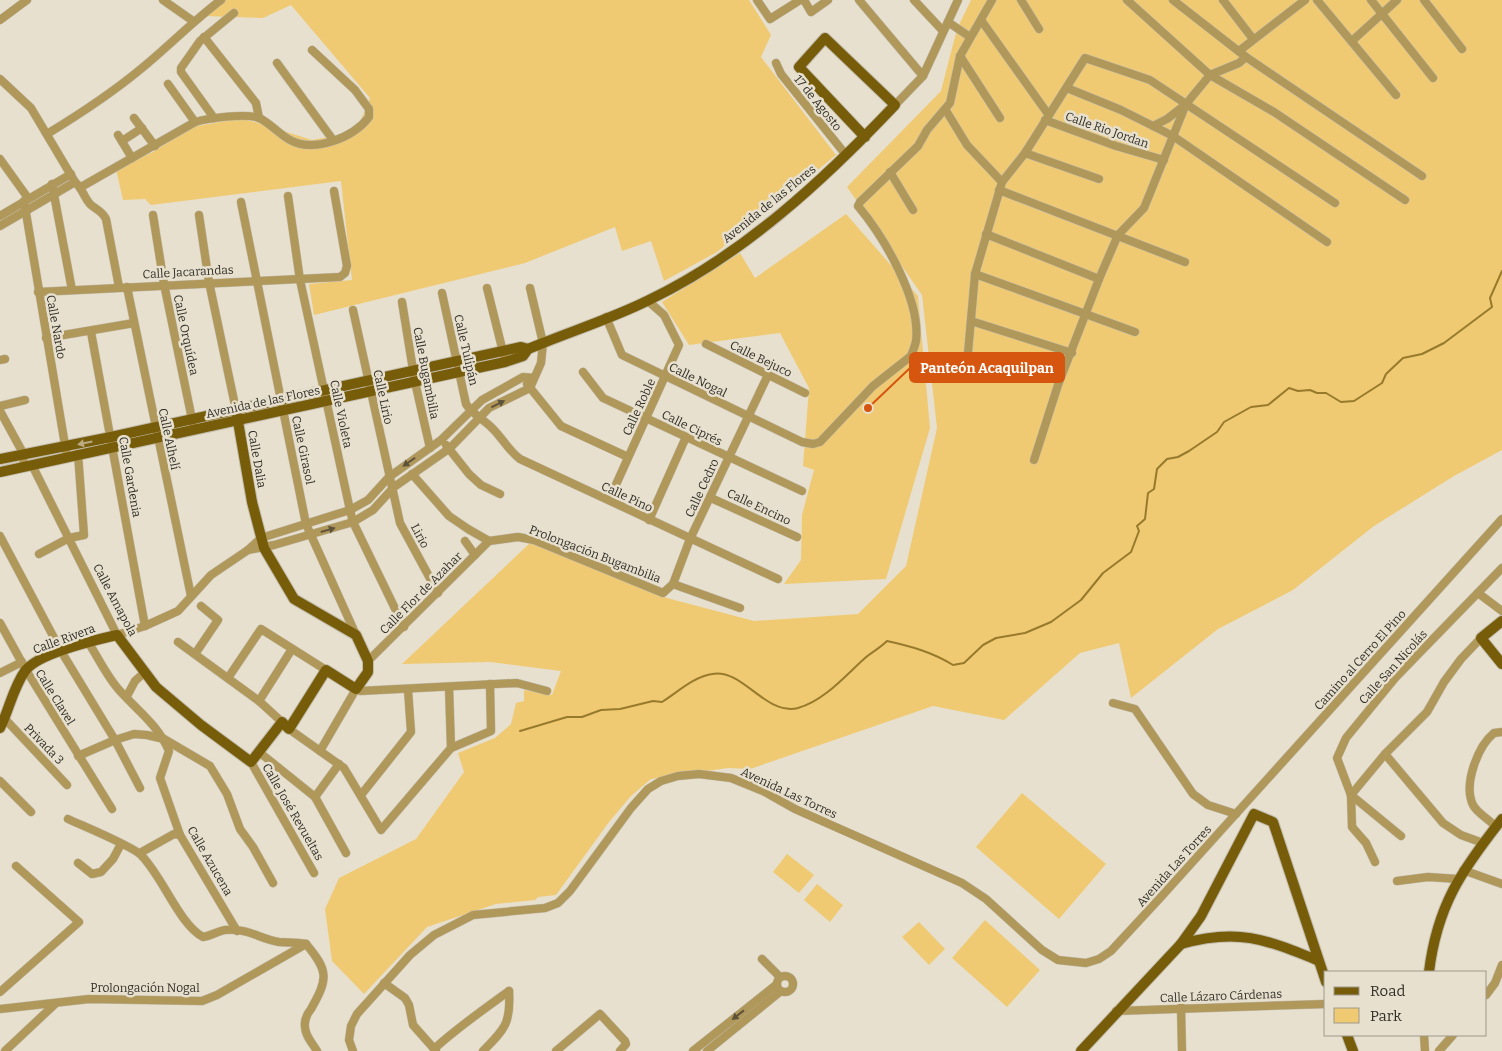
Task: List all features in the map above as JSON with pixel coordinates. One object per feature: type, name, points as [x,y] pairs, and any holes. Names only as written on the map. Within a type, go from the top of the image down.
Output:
[{"type":"main road","points":[[865,136],[799,67],[825,38],[895,105]]},
{"type":"main road","name":"Avenida de las Flores","points":[[156,433],[192,418],[282,411],[327,402],[370,387],[459,367],[505,362],[523,356],[528,349],[648,301],[729,253],[794,202],[846,155],[895,105]]},
{"type":"main road","name":"Avenida de las Flores","points":[[459,367],[521,347],[528,349]]},
{"type":"main road","name":"Avenida de las Flores","points":[[0,472],[28,466],[66,452],[156,433],[195,429],[281,400],[324,390],[370,387]]},
{"type":"main road","name":"Calle Dalia","points":[[236,415],[252,502],[262,543],[294,600],[356,635]]},
{"type":"main road","name":"Avenida de las Flores","points":[[0,459],[23,453],[66,452],[78,454],[112,442]]},
{"type":"main road","points":[[1500,624],[1481,638],[1502,664]]},
{"type":"main road","name":"Calle Rivera","points":[[2,724],[24,666],[88,642],[117,635]]},
{"type":"main road","name":"Calle Amapola","points":[[117,635],[156,687],[201,725],[251,762]]},
{"type":"main road","name":"Calle Girasol","points":[[356,635],[368,661]]},
{"type":"main road","points":[[251,762],[285,726],[326,670],[356,689],[368,672],[368,661]]},
{"type":"main road","points":[[1081,1051],[1116,1011],[1181,944],[1201,916],[1254,814],[1273,822],[1324,977]]},
{"type":"main road","points":[[1428,971],[1433,942],[1442,912],[1460,874],[1499,823]]},
{"type":"main road","points":[[1181,944],[1207,936],[1232,935],[1256,938],[1317,960]]},
{"type":"main road","points":[[1347,1036],[1353,1051]]},
{"type":"street","points":[[10,0],[15,8]]},
{"type":"street","points":[[0,20],[27,0]]},
{"type":"street","points":[[163,0],[193,21]]},
{"type":"street","points":[[47,134],[96,104],[143,68],[193,21],[221,0]]},
{"type":"street","points":[[757,0],[770,19],[802,0],[811,12],[828,0]]},
{"type":"street","points":[[859,0],[923,76]]},
{"type":"street","points":[[914,0],[944,30]]},
{"type":"street","name":"Avenida de las Flores","points":[[895,105],[923,76],[958,0]]},
{"type":"street","points":[[989,370],[967,364],[911,356],[916,342],[912,307],[892,258],[858,206],[918,146],[927,130],[950,103],[960,56],[992,0]]},
{"type":"street","points":[[1021,0],[1039,29]]},
{"type":"street","points":[[1127,0],[1210,75],[1274,112],[1405,200]]},
{"type":"street","points":[[1173,0],[1246,57],[1422,176]]},
{"type":"street","points":[[1223,0],[1253,39]]},
{"type":"street","points":[[1239,51],[1305,0]]},
{"type":"street","points":[[1317,0],[1396,95]]},
{"type":"street","points":[[1371,0],[1433,78]]},
{"type":"street","points":[[1352,41],[1397,0]]},
{"type":"street","points":[[1424,0],[1462,49]]},
{"type":"street","points":[[214,118],[181,72],[187,58],[204,38],[234,13]]},
{"type":"street","points":[[981,20],[1046,117]]},
{"type":"street","points":[[948,22],[970,37]]},
{"type":"street","points":[[204,38],[256,103],[258,118]]},
{"type":"street","points":[[0,226],[54,194],[78,185],[132,158],[195,122],[214,118],[258,118],[293,142],[310,147],[353,131],[369,117],[369,108],[355,90],[312,50]]},
{"type":"street","points":[[960,56],[1000,118]]},
{"type":"street","points":[[1153,126],[1167,119],[1186,104],[1210,75],[1240,63],[1246,57]]},
{"type":"street","points":[[967,364],[975,274],[1002,182],[1025,153],[1046,117],[1067,88],[1082,60],[1088,59],[1150,80],[1335,203]]},
{"type":"street","name":"17 de Agosto","points":[[776,62],[781,74],[846,155]]},
{"type":"street","points":[[278,64],[333,140]]},
{"type":"street","points":[[0,79],[31,108],[78,185]]},
{"type":"street","points":[[168,84],[195,122]]},
{"type":"street","points":[[1067,88],[1121,110],[1173,136],[1327,242]]},
{"type":"street","points":[[1034,460],[1058,385],[1118,235],[1144,208],[1186,104]]},
{"type":"street","points":[[945,109],[967,145],[1002,182]]},
{"type":"street","name":"Calle Rio Jordan","points":[[1046,117],[1116,146],[1164,160]]},
{"type":"street","points":[[134,118],[155,146]]},
{"type":"street","points":[[132,158],[120,138],[142,128]]},
{"type":"street","points":[[1025,153],[1099,179]]},
{"type":"street","points":[[0,159],[26,200]]},
{"type":"street","points":[[890,172],[913,210]]},
{"type":"street","points":[[0,216],[71,174]]},
{"type":"street","points":[[52,184],[72,290]]},
{"type":"street","name":"Calle Alhelí","points":[[78,185],[91,205],[103,213],[106,219],[134,324],[191,596]]},
{"type":"street","points":[[1000,190],[1185,262]]},
{"type":"street","name":"Calle Jacarandas","points":[[38,292],[164,284],[340,277],[345,273],[347,266],[334,191]]},
{"type":"street","name":"Calle Violeta","points":[[288,196],[300,280],[353,522],[404,627]]},
{"type":"street","name":"Calle Nardo","points":[[26,200],[25,211],[66,452]]},
{"type":"street","name":"Calle Girasol","points":[[241,202],[306,524],[309,535],[356,635]]},
{"type":"street","name":"Calle Orquídea","points":[[153,215],[164,284],[195,429]]},
{"type":"street","name":"Calle Dalia","points":[[199,215],[209,282],[236,415]]},
{"type":"street","points":[[986,234],[1100,279]]},
{"type":"street","points":[[975,274],[1087,313],[1134,332]]},
{"type":"street","points":[[487,288],[505,362]]},
{"type":"street","points":[[262,543],[309,535],[353,522],[373,510],[394,487],[450,448],[489,408],[530,388],[541,363],[543,343],[530,288]]},
{"type":"street","name":"Calle Tulipán","points":[[442,293],[466,404],[470,410]]},
{"type":"street","name":"Calle Roble","points":[[609,500],[679,345],[664,315],[648,301]]},
{"type":"street","name":"Calle Bugambilia","points":[[402,302],[414,377],[430,448]]},
{"type":"street","name":"Calle Lirio","points":[[353,310],[389,477],[394,487]]},
{"type":"street","name":"Calle Nogal","points":[[606,317],[622,355],[747,417],[802,442],[813,444],[820,442],[873,386],[911,356]]},
{"type":"street","points":[[971,321],[1072,353]]},
{"type":"street","points":[[46,338],[134,324]]},
{"type":"street","name":"Calle Gardenia","points":[[91,332],[145,626]]},
{"type":"street","name":"Calle Bejuco","points":[[706,344],[805,393]]},
{"type":"street","name":"Calle Ciprés","points":[[584,372],[602,398],[802,491]]},
{"type":"street","name":"Calle Cedro","points":[[673,584],[690,539],[768,375]]},
{"type":"street","points":[[117,635],[145,626],[178,611],[211,575],[248,550],[306,524],[350,510],[368,500],[389,477],[441,440],[482,400],[523,377],[534,378]]},
{"type":"street","points":[[523,377],[561,426],[628,457]]},
{"type":"street","points":[[0,406],[25,400]]},
{"type":"street","name":"Calle Pino","points":[[470,410],[493,429],[520,460],[778,579]]},
{"type":"street","points":[[0,411],[28,466]]},
{"type":"street","points":[[649,520],[686,438]]},
{"type":"street","points":[[441,440],[450,448],[475,480],[500,494]]},
{"type":"street","points":[[39,554],[69,538],[84,535],[78,454]]},
{"type":"street","name":"Calle Amapola","points":[[28,466],[69,538],[117,635]]},
{"type":"street","points":[[412,474],[449,516],[489,540]]},
{"type":"street","name":"Lirio","points":[[394,487],[400,523],[438,593]]},
{"type":"street","name":"Calle Encino","points":[[711,498],[797,537]]},
{"type":"street","name":"Camino al Cerro El Pino","points":[[1243,806],[1502,519]]},
{"type":"street","points":[[0,536],[61,651],[140,788]]},
{"type":"street","name":"Prolongación Bugambilia","points":[[489,540],[518,537],[534,540],[663,592],[673,584]]},
{"type":"street","name":"Calle Flor de Azahar","points":[[368,661],[489,540]]},
{"type":"street","points":[[465,541],[475,555]]},
{"type":"street","name":"Calle San Nicolás","points":[[1351,795],[1336,758],[1346,738],[1396,677],[1502,568]]},
{"type":"street","points":[[673,584],[740,608]]},
{"type":"street","points":[[1478,593],[1502,611]]},
{"type":"street","points":[[195,654],[218,620],[201,606]]},
{"type":"street","name":"Calle Clavel","points":[[0,623],[24,666],[112,810]]},
{"type":"street","points":[[228,678],[261,629],[326,670]]},
{"type":"street","points":[[1375,862],[1366,843],[1352,827],[1351,795],[1385,754],[1427,712],[1460,659],[1481,638]]},
{"type":"street","points":[[88,642],[120,691],[127,696],[157,729],[164,740]]},
{"type":"street","points":[[178,642],[259,701],[285,726],[344,768],[362,795],[381,830],[451,748],[491,731],[490,684]]},
{"type":"street","points":[[259,701],[292,649]]},
{"type":"street","points":[[0,673],[24,666]]},
{"type":"street","points":[[127,696],[135,681],[145,672]]},
{"type":"street","points":[[320,751],[356,689],[360,691],[408,690],[517,683],[547,691]]},
{"type":"street","points":[[449,687],[451,748]]},
{"type":"street","points":[[362,795],[411,732],[408,690]]},
{"type":"street","points":[[1113,703],[1135,709],[1193,794],[1208,805],[1236,814]]},
{"type":"street","name":"Privada 3","points":[[2,724],[67,785]]},
{"type":"street","points":[[1499,823],[1473,805],[1470,789],[1474,763],[1480,749],[1494,732],[1502,732]]},
{"type":"street","points":[[78,756],[114,740],[134,734],[164,740],[210,766],[227,794],[240,829],[253,847],[273,883]]},
{"type":"street","name":"Calle Azucena","points":[[164,740],[169,751],[160,778],[180,835],[237,930]]},
{"type":"street","points":[[259,752],[315,797],[346,853]]},
{"type":"street","points":[[1385,754],[1443,823],[1461,834],[1483,843]]},
{"type":"street","name":"Calle José Revueltas","points":[[251,762],[314,873]]},
{"type":"street","points":[[315,797],[339,764]]},
{"type":"street","name":"Avenida Las Torres","points":[[353,1051],[349,1040],[350,1026],[410,954],[434,935],[473,915],[545,908],[558,903],[570,891],[631,808],[648,789],[661,781],[678,776],[699,774],[732,778],[763,791],[795,809],[962,883],[986,899],[1042,950],[1058,960],[1071,963],[1086,963],[1100,958],[1111,951],[1243,806]]},
{"type":"street","points":[[0,781],[31,812]]},
{"type":"street","points":[[1351,795],[1401,836]]},
{"type":"street","points":[[1243,806],[1254,814]]},
{"type":"street","points":[[68,819],[140,853],[162,880],[193,932],[203,937],[224,930],[237,930],[252,932],[279,942],[291,941],[306,944],[320,960],[325,973],[324,981],[307,1015],[304,1026],[306,1034],[317,1051]]},
{"type":"street","points":[[140,853],[174,834],[180,835]]},
{"type":"street","points":[[78,863],[92,874],[101,872],[113,859],[121,844]]},
{"type":"street","points":[[0,992],[80,922],[16,866]]},
{"type":"street","points":[[1397,881],[1460,874],[1502,884]]},
{"type":"street","name":"Prolongación Nogal","points":[[0,1009],[89,999],[202,1001],[217,995],[306,944]]},
{"type":"street","points":[[762,958],[778,981],[782,992]]},
{"type":"street","points":[[1487,994],[1498,983],[1502,965]]},
{"type":"street","points":[[693,1051],[778,981],[788,976],[793,982],[790,990],[782,992],[707,1051]]},
{"type":"street","points":[[384,983],[405,998],[409,1006],[413,1025],[435,1050],[473,1016],[493,1006],[509,991],[510,1012],[502,1032],[483,1051]]},
{"type":"street","points":[[5,1051],[55,1004]]},
{"type":"street","name":"Calle Lázaro Cárdenas","points":[[1116,1011],[1181,1007],[1324,1004]]},
{"type":"street","points":[[1181,1007],[1182,1051]]},
{"type":"street","points":[[556,1051],[600,1014],[625,1041],[626,1044],[620,1051]]},
{"type":"street","points":[[1424,1036],[1425,1051]]},
{"type":"street","points":[[1439,1051],[1452,1036]]},
{"type":"green space","points":[[224,0],[749,0],[771,35],[761,57],[836,155],[717,252],[664,281],[651,241],[622,251],[615,227],[525,263],[314,315],[309,284],[352,280],[341,181],[151,205],[145,199],[123,200],[116,169],[153,152],[192,127],[242,118],[312,140],[356,132],[370,98],[291,5],[263,18],[205,16]]},
{"type":"green space","points":[[971,0],[1502,0],[1502,450],[1454,476],[1374,526],[1293,590],[1218,629],[1131,698],[1119,643],[1080,653],[1004,720],[933,706],[750,769],[728,768],[651,779],[631,796],[609,822],[556,895],[538,897],[535,900],[496,904],[427,927],[364,994],[332,961],[325,909],[339,878],[416,839],[464,772],[458,753],[495,738],[511,724],[516,703],[524,701],[524,690],[552,695],[561,671],[490,662],[402,664],[530,543],[667,598],[754,621],[858,614],[906,566],[937,428],[922,295],[847,187],[941,91],[957,29]]},
{"type":"green space","points":[[846,214],[918,296],[930,428],[886,579],[784,584],[801,560],[802,515],[814,470],[803,466],[809,388],[780,333],[689,345],[662,302],[740,253],[755,278]]},
{"type":"green space","points":[[1022,793],[1106,864],[1059,919],[976,847]]},
{"type":"green space","points":[[787,854],[814,875],[799,893],[773,872]]},
{"type":"green space","points":[[817,884],[843,905],[830,922],[804,900]]},
{"type":"green space","points":[[985,920],[1040,970],[1007,1007],[952,958]]},
{"type":"green space","points":[[919,922],[945,949],[929,965],[902,937]]},
{"type":"waterway","points":[[520,731],[567,717],[582,717],[601,710],[620,709],[653,701],[662,702],[698,678],[712,674],[723,674],[734,678],[775,705],[786,709],[798,708],[808,705],[826,694],[865,658],[887,641],[921,650],[953,665],[964,663],[983,645],[996,638],[1025,633],[1051,622],[1081,600],[1103,573],[1131,552],[1139,531],[1137,526],[1145,519],[1148,493],[1154,489],[1157,469],[1167,459],[1178,457],[1189,451],[1217,432],[1224,422],[1251,407],[1268,405],[1289,388],[1298,391],[1310,390],[1317,393],[1326,393],[1341,402],[1354,401],[1382,383],[1386,374],[1403,358],[1422,354],[1444,343],[1492,307],[1490,298],[1502,271]]},
{"type":"place","name":"Panteón Acaquilpan","points":[[868,408]]}]
